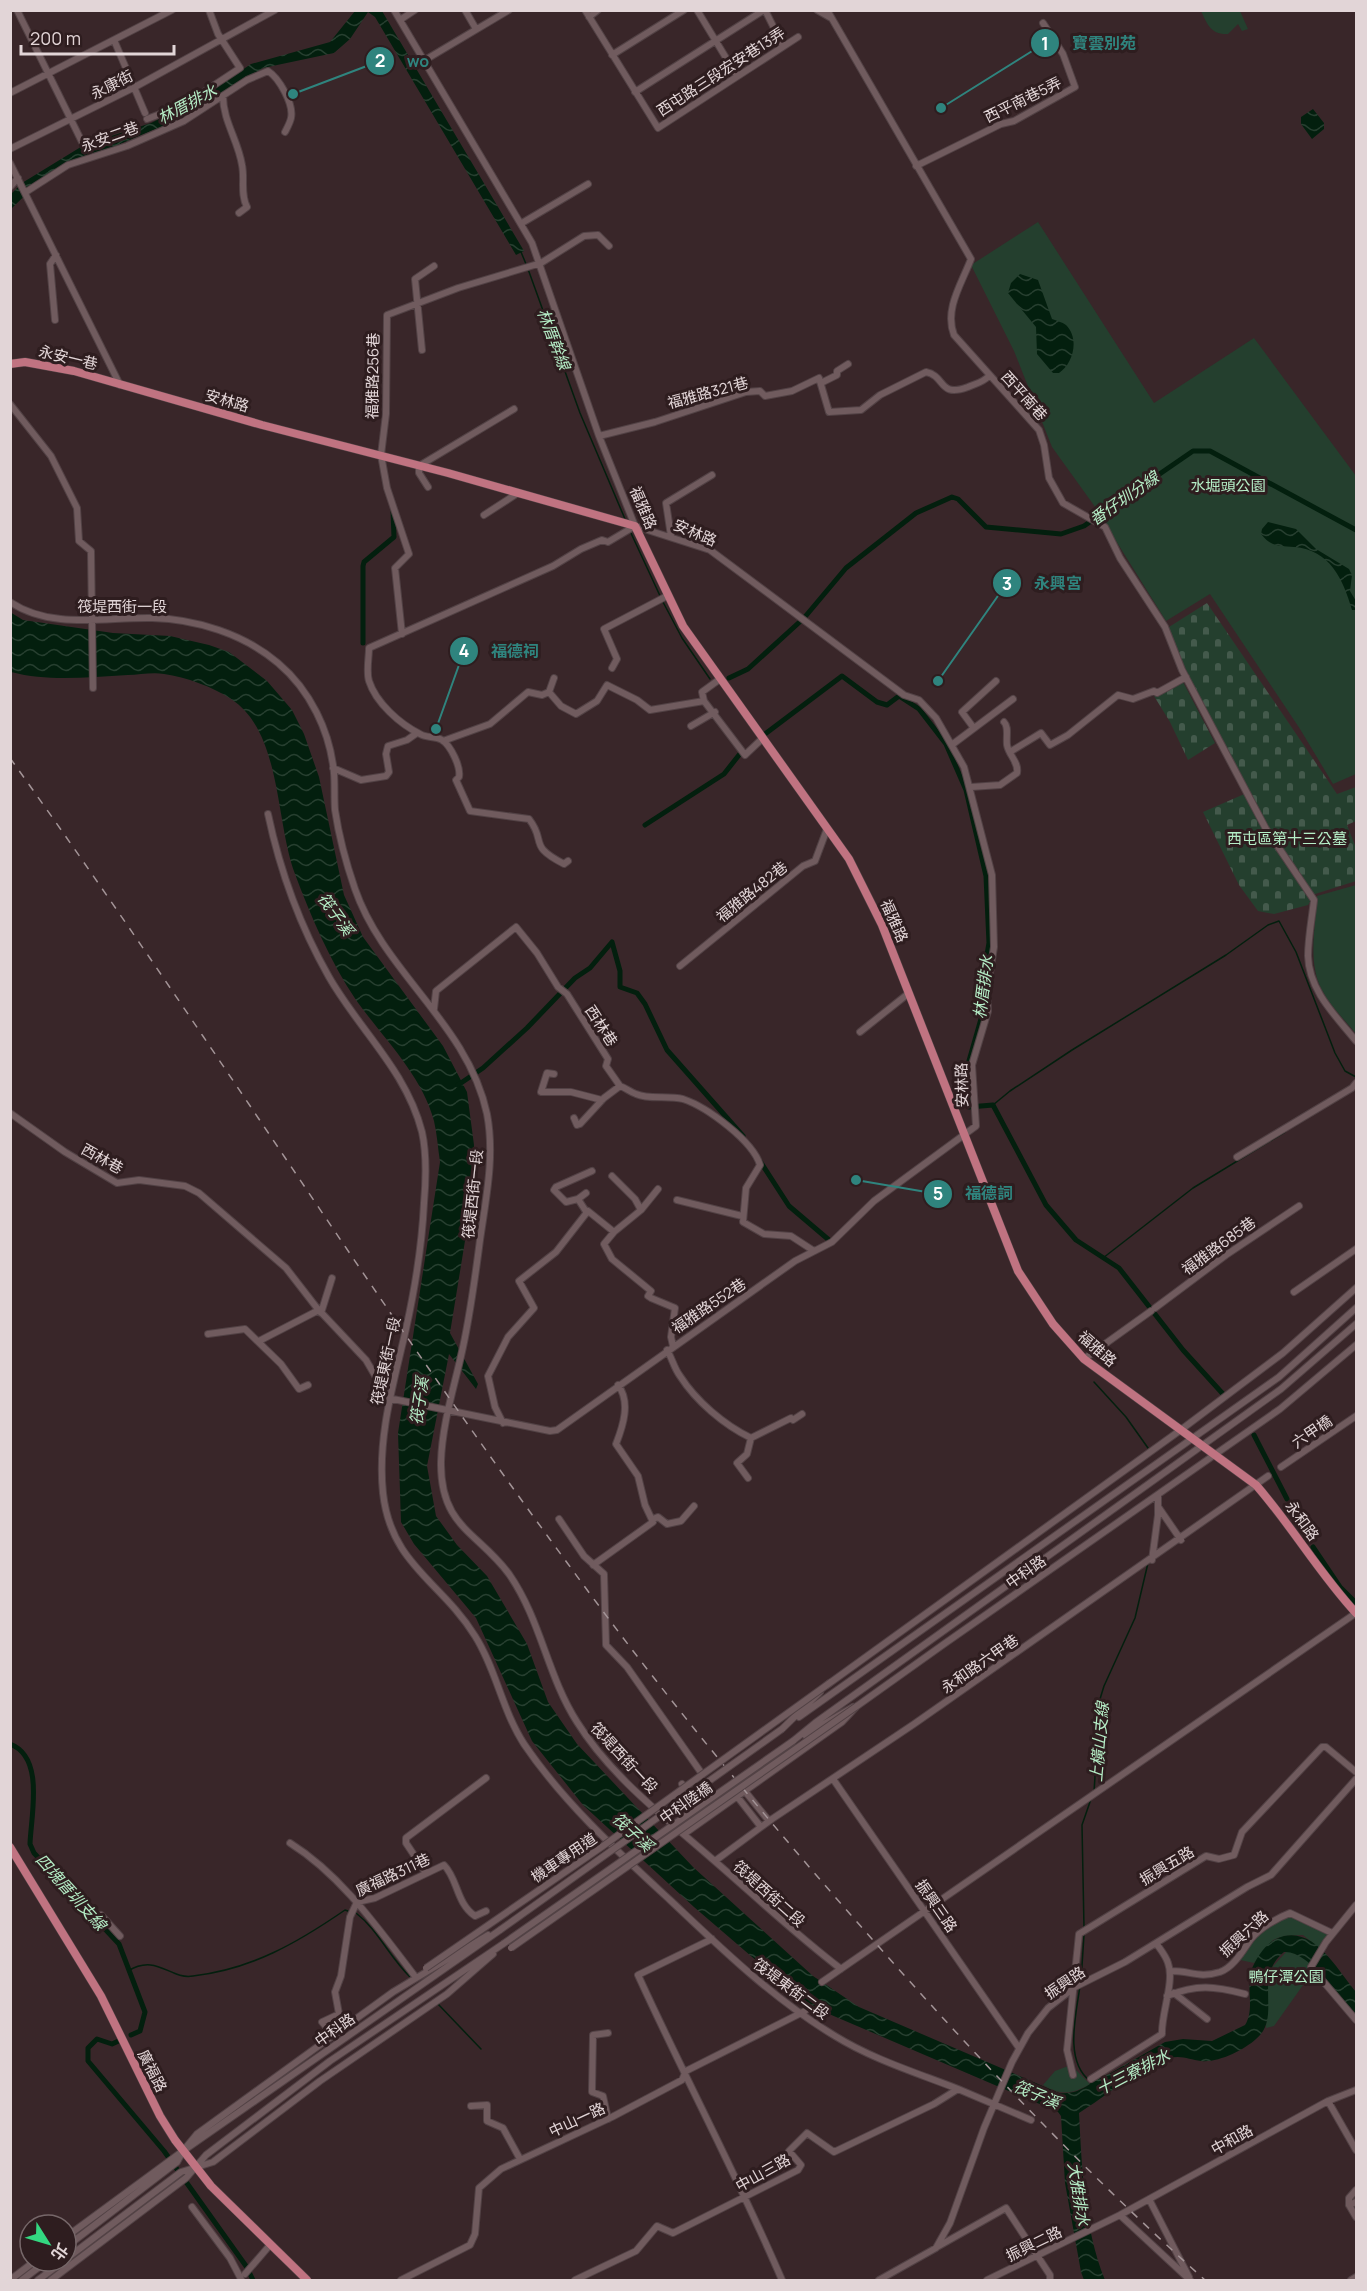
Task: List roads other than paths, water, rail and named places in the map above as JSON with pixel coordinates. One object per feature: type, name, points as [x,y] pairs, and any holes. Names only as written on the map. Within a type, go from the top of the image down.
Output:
[{"type":"main road","name":"永安一巷","points":[[10,364],[25,362],[49,365],[120,385]]},
{"type":"main road","name":"安林路","points":[[120,385],[519,493],[630,526]]},
{"type":"main road","name":"福雅路","points":[[630,526],[663,598],[853,868],[882,925],[1018,1271],[1053,1324],[1084,1359],[1217,1454]]},
{"type":"main road","name":"永和路","points":[[1217,1454],[1256,1485],[1276,1507],[1337,1593],[1356,1613]]},
{"type":"main road","name":"廣福路","points":[[10,1846],[100,1996],[179,2153],[307,2280]]},
{"type":"street","points":[[17,10],[82,142]]},
{"type":"street","points":[[153,10],[155,19]]},
{"type":"street","points":[[10,93],[172,10]]},
{"type":"street","points":[[114,40],[146,116],[184,105],[240,68],[218,34],[209,10]]},
{"type":"street","name":"永康街","points":[[10,149],[135,87],[275,10]]},
{"type":"street","name":"福雅路","points":[[394,10],[522,223],[541,263],[630,526]]},
{"type":"street","points":[[400,20],[415,10]]},
{"type":"street","points":[[465,10],[476,29]]},
{"type":"street","points":[[425,60],[509,10]]},
{"type":"street","points":[[598,10],[587,14],[635,92],[764,10],[783,46]]},
{"type":"street","points":[[612,55],[684,10]]},
{"type":"street","points":[[697,10],[737,76]]},
{"type":"street","points":[[817,10],[832,18]]},
{"type":"street","name":"西平南巷","points":[[827,10],[971,259],[952,304],[950,323],[954,335],[1039,430],[1044,445],[1049,478],[1056,493],[1073,510],[1092,518],[1105,527],[1120,558],[1165,627],[1186,676],[1266,829],[1314,900],[1308,950],[1313,980],[1328,1006],[1356,1041]]},
{"type":"street","name":"西平南巷5弄","points":[[916,166],[1001,124],[1014,121],[1075,87],[1064,54],[1043,23]]},
{"type":"street","name":"西屯路三段宏安巷13弄","points":[[635,92],[658,128],[798,37]]},
{"type":"street","points":[[268,71],[276,72],[288,97]]},
{"type":"street","points":[[268,71],[279,82],[291,112],[285,132]]},
{"type":"street","name":"永安二巷","points":[[26,192],[68,165],[127,146],[184,120],[247,80],[268,71]]},
{"type":"street","points":[[223,96],[223,114],[240,154],[243,169],[243,200],[247,207],[239,213]]},
{"type":"street","points":[[10,163],[120,385]]},
{"type":"street","points":[[10,187],[18,179]]},
{"type":"street","points":[[522,223],[588,184]]},
{"type":"street","name":"福雅路256巷","points":[[402,634],[395,568],[409,554],[387,488],[381,455],[386,414],[387,315],[419,302],[541,263],[588,235],[598,235],[609,246]]},
{"type":"street","points":[[55,321],[50,264],[56,255]]},
{"type":"street","points":[[423,350],[415,279],[434,266]]},
{"type":"street","points":[[848,364],[837,371],[837,375],[821,383],[830,412],[861,410],[880,395],[926,372],[933,374],[946,389],[953,391],[981,383],[989,376]]},
{"type":"street","name":"福雅路321巷","points":[[599,436],[655,422],[746,392],[775,396],[792,392],[819,378],[821,383]]},
{"type":"street","points":[[10,404],[51,456],[77,508],[79,541],[91,552],[93,688]]},
{"type":"street","points":[[428,487],[419,473],[419,466],[513,409]]},
{"type":"street","points":[[671,536],[666,503],[712,475]]},
{"type":"street","points":[[484,514],[519,493]]},
{"type":"street","points":[[554,678],[549,692],[542,695],[528,692],[490,724],[443,741],[417,733],[392,714],[369,678],[369,648],[553,566],[581,549],[602,540],[608,542],[630,526]]},
{"type":"street","name":"安林路","points":[[630,526],[671,536],[710,550],[904,695],[919,700],[936,718],[953,744],[971,787],[992,875],[994,947],[987,991],[988,1011],[972,1065],[976,1125],[965,1132]]},
{"type":"street","points":[[612,668],[617,659],[604,629],[663,598]]},
{"type":"street","name":"筏堤西街一段","points":[[10,602],[38,615],[92,622],[171,619],[202,625],[234,636],[261,650],[292,676],[311,702],[325,732],[333,768],[335,809],[345,857],[358,897],[388,951],[450,1030],[478,1082],[487,1116],[491,1150],[475,1282],[445,1411],[441,1476],[448,1502],[455,1517],[470,1537],[508,1574],[530,1609],[559,1691],[591,1743],[684,1834]]},
{"type":"street","points":[[1010,752],[1041,733],[1050,745],[1068,735],[1118,695],[1130,699],[1154,691],[1157,693],[1186,676]]},
{"type":"street","points":[[720,679],[702,692],[704,701],[715,712],[745,755],[763,738]]},
{"type":"street","points":[[974,727],[962,712],[996,681]]},
{"type":"street","points":[[549,692],[561,706],[576,714],[597,700],[607,685],[637,700],[650,710],[704,701]]},
{"type":"street","points":[[953,744],[1012,699]]},
{"type":"street","points":[[691,726],[715,712]]},
{"type":"street","points":[[971,787],[1000,785],[1011,780],[1018,770],[1010,752],[1004,722]]},
{"type":"street","points":[[333,768],[361,780],[386,776],[389,772],[386,754],[388,746],[407,740],[417,733]]},
{"type":"street","points":[[443,741],[459,768],[459,777],[456,780],[470,811],[529,819],[539,847],[544,853],[564,864],[568,861]]},
{"type":"street","name":"筏堤東街一段","points":[[268,814],[277,854],[301,920],[330,979],[396,1070],[412,1099],[422,1133],[426,1167],[421,1239],[415,1286],[391,1399],[383,1489],[394,1537],[412,1565],[460,1612],[478,1640],[502,1702],[526,1748],[581,1814],[635,1869]]},
{"type":"street","name":"福雅路482巷","points":[[680,966],[803,866],[815,861],[827,829]]},
{"type":"street","name":"西林巷","points":[[434,1009],[436,991],[516,927],[588,1027],[608,1059],[606,1066],[620,1086]]},
{"type":"street","points":[[860,1032],[909,993]]},
{"type":"street","points":[[554,1074],[547,1073],[541,1092],[571,1092],[602,1100]]},
{"type":"street","points":[[1237,1157],[1352,1088],[1356,1083]]},
{"type":"street","points":[[574,1118],[577,1125],[580,1124],[602,1100],[620,1086],[629,1088],[638,1095],[684,1100],[742,1138],[755,1154],[760,1166],[746,1188],[743,1221],[760,1232],[791,1236],[814,1251]]},
{"type":"street","name":"西林巷","points":[[10,1113],[65,1152],[117,1183],[139,1180],[194,1189],[281,1263],[320,1311],[366,1360],[391,1399]]},
{"type":"street","name":"福雅路552巷","points":[[391,1399],[503,1423],[556,1430],[670,1348],[814,1251],[832,1242],[874,1201],[965,1132]]},
{"type":"street","points":[[586,1192],[578,1199],[566,1202],[558,1197],[554,1189],[592,1171]]},
{"type":"street","points":[[612,1176],[635,1199],[641,1210]]},
{"type":"street","points":[[658,1190],[641,1210],[614,1232],[604,1244],[608,1254],[651,1291],[648,1296],[675,1308],[670,1348],[681,1378],[694,1394],[721,1419],[751,1438]]},
{"type":"street","points":[[578,1199],[587,1213],[600,1218],[614,1232]]},
{"type":"street","points":[[677,1200],[742,1216]]},
{"type":"street","name":"福雅路685巷","points":[[1084,1359],[1226,1255],[1299,1206]]},
{"type":"street","points":[[503,1423],[495,1407],[488,1376],[508,1337],[534,1308],[519,1281],[556,1252],[587,1213]]},
{"type":"street","points":[[1294,1292],[1356,1249]]},
{"type":"street","points":[[259,1341],[320,1311],[332,1278]]},
{"type":"street","name":"中科路","points":[[831,1682],[1182,1429],[1283,1353],[1356,1288]]},
{"type":"street","name":"中科路","points":[[782,1729],[1195,1438],[1278,1377],[1356,1308]]},
{"type":"street","name":"中科路","points":[[793,1741],[814,1723],[1281,1389],[1356,1324]]},
{"type":"street","points":[[207,1334],[242,1328],[259,1341],[300,1389],[308,1385]]},
{"type":"street","name":"中科路","points":[[684,1834],[842,1722],[857,1706],[1280,1409],[1356,1345]]},
{"type":"street","points":[[593,1565],[653,1522],[645,1505],[638,1476],[616,1444],[624,1413],[624,1394],[618,1385]]},
{"type":"street","points":[[748,1478],[737,1463],[747,1454],[751,1438],[802,1414]]},
{"type":"street","name":"六甲橋","points":[[1281,1467],[1356,1416]]},
{"type":"street","points":[[1256,1485],[1268,1476]]},
{"type":"street","name":"永和路六甲巷","points":[[715,1861],[769,1821],[1181,1540],[1256,1485]]},
{"type":"street","points":[[1152,1560],[1158,1495]]},
{"type":"street","points":[[652,1519],[658,1517],[667,1524],[679,1521],[694,1506]]},
{"type":"street","points":[[1158,1507],[1181,1540]]},
{"type":"street","points":[[559,1519],[593,1565],[604,1574],[606,1645],[627,1667],[700,1771]]},
{"type":"street","points":[[822,1982],[1356,1613]]},
{"type":"street","points":[[923,1617],[944,1644]]},
{"type":"street","points":[[782,1729],[831,1682]]},
{"type":"street","name":"機車專用道","points":[[426,1968],[603,1846],[831,1682]]},
{"type":"street","points":[[793,1741],[844,1710],[857,1706]]},
{"type":"street","points":[[511,1948],[857,1706]]},
{"type":"street","name":"中科陸橋","points":[[500,1930],[782,1729]]},
{"type":"street","name":"中科陸橋","points":[[503,1944],[793,1741]]},
{"type":"street","name":"振興五路","points":[[1073,2075],[1067,2050],[1079,1934],[1206,1856],[1220,1859],[1234,1855],[1242,1832],[1322,1747],[1326,1747],[1356,1772]]},
{"type":"street","points":[[426,1872],[405,1839],[486,1778]]},
{"type":"street","name":"振興三路","points":[[832,1779],[1019,2048]]},
{"type":"street","name":"振興路","points":[[936,2248],[950,2223],[994,2103],[1019,2048],[1048,2008],[1075,1987],[1156,1943],[1247,1887],[1271,1875],[1356,1779]]},
{"type":"street","points":[[682,1784],[707,1817]]},
{"type":"street","points":[[744,1790],[769,1821]]},
{"type":"street","points":[[736,1795],[761,1827]]},
{"type":"street","name":"筏堤西街二段","points":[[684,1834],[791,1932],[841,1969]]},
{"type":"street","points":[[290,1844],[304,1852],[357,1902],[414,1975]]},
{"type":"street","name":"廣福路311巷","points":[[333,2035],[322,2022],[339,2014],[335,1992],[341,1976],[350,1917],[357,1902],[375,1898],[426,1872],[447,1866],[458,1894],[471,1913],[475,1916],[486,1911]]},
{"type":"street","name":"筏堤東街二段","points":[[635,1869],[739,1965],[837,2038],[958,2089]]},
{"type":"street","points":[[1356,1905],[1321,1948],[1311,1967],[1356,2020]]},
{"type":"street","name":"振興六路","points":[[1170,1971],[1183,1970],[1195,1976],[1222,1971],[1242,1953],[1251,1939],[1278,1917],[1290,1913],[1332,1933]]},
{"type":"street","points":[[101,1915],[120,1936]]},
{"type":"street","name":"中科路","points":[[163,2168],[177,2162],[179,2153],[500,1930]]},
{"type":"street","name":"中科路","points":[[111,2208],[163,2168],[197,2134],[393,1992],[500,1930]]},
{"type":"street","points":[[712,1939],[638,1975],[683,2075],[746,2196],[782,2280]]},
{"type":"street","points":[[1091,2079],[1162,2034],[1162,2013],[1170,1971],[1156,1943]]},
{"type":"street","name":"中科路","points":[[78,2250],[181,2172],[213,2162],[320,2081],[436,2002],[503,1944]]},
{"type":"street","name":"中科路","points":[[51,2280],[176,2186],[196,2168],[206,2155],[299,2084],[503,1944]]},
{"type":"street","points":[[1167,1996],[1181,1989],[1199,1986],[1245,1994]]},
{"type":"street","points":[[1174,1993],[1207,2019]]},
{"type":"street","name":"中山一路","points":[[401,2280],[470,2245],[475,2234],[479,2187],[501,2169],[608,2119],[682,2080],[686,2071],[803,2013]]},
{"type":"street","points":[[608,2033],[593,2035],[592,2078],[592,2092],[603,2097],[608,2119]]},
{"type":"street","points":[[958,2089],[1031,2120]]},
{"type":"street","name":"中山三路","points":[[575,2280],[636,2251],[657,2226],[673,2233],[798,2170],[801,2165],[789,2151],[807,2133],[834,2152],[934,2104],[958,2089]]},
{"type":"street","name":"中和路","points":[[1092,2229],[1328,2101],[1356,2090]]},
{"type":"street","points":[[1328,2101],[1356,2150]]},
{"type":"street","points":[[471,2106],[487,2105],[487,2121],[503,2128],[520,2159]]},
{"type":"street","points":[[1356,2190],[1349,2198],[1349,2205],[1356,2217]]},
{"type":"street","points":[[1149,2199],[1190,2280]]},
{"type":"street","points":[[1349,2205],[1356,2202]]},
{"type":"street","points":[[192,2207],[243,2277],[270,2245]]},
{"type":"street","points":[[78,2229],[111,2208]]},
{"type":"street","points":[[78,2237],[111,2208]]},
{"type":"street","points":[[879,2280],[1006,2208],[1050,2275],[1050,2280]]},
{"type":"street","points":[[1120,2215],[1190,2280]]},
{"type":"street","name":"振興二路","points":[[987,2280],[1092,2229]]},
{"type":"street","points":[[1350,2280],[1356,2277]]},
{"type":"water","points":[[355,11],[382,11],[524,251],[516,255],[375,17],[368,12],[350,39],[334,53],[263,68],[191,114],[113,147],[87,155],[47,174],[11,209],[11,194],[22,183],[84,145],[151,123],[199,99],[251,64],[330,42]]},
{"type":"water","points":[[1313,109],[1324,123],[1324,129],[1312,139],[1301,124],[1301,117]]},
{"type":"water","points":[[1020,274],[1038,280],[1052,319],[1066,325],[1073,337],[1071,358],[1059,373],[1053,373],[1037,354],[1036,327],[1008,293],[1011,283]]},
{"type":"water","points":[[1268,522],[1296,529],[1316,549],[1349,569],[1352,575],[1350,591],[1356,601],[1356,610],[1352,610],[1339,577],[1326,560],[1306,549],[1272,544],[1261,534]]},
{"type":"water","points":[[10,612],[23,620],[113,633],[170,636],[209,645],[229,652],[267,681],[292,710],[304,734],[319,777],[344,895],[363,937],[443,1046],[467,1092],[474,1145],[471,1204],[450,1333],[478,1384],[476,1389],[449,1354],[427,1466],[436,1516],[457,1545],[487,1576],[527,1644],[548,1702],[577,1744],[693,1867],[813,1976],[859,2007],[1059,2093],[1082,2088],[1090,2084],[1090,2081],[1109,2074],[1165,2042],[1183,2039],[1212,2041],[1245,2025],[1250,2006],[1251,1971],[1261,1953],[1276,1939],[1289,1935],[1312,1942],[1332,1961],[1356,1992],[1356,2018],[1314,1967],[1294,1953],[1284,1952],[1275,1962],[1270,1973],[1267,2020],[1264,2030],[1251,2043],[1230,2055],[1215,2060],[1201,2061],[1178,2057],[1159,2062],[1135,2075],[1079,2113],[1088,2219],[1105,2280],[1084,2280],[1081,2272],[1065,2183],[1061,2116],[1058,2112],[822,2011],[795,1994],[694,1907],[583,1805],[532,1741],[476,1618],[414,1544],[401,1522],[398,1433],[440,1162],[435,1126],[421,1088],[356,1000],[329,954],[314,922],[289,853],[275,779],[260,733],[248,714],[231,699],[181,677],[155,673],[54,678],[11,672]]},
{"type":"waterway","name":"林厝幹線","points":[[521,252],[526,264]]},
{"type":"waterway","name":"林厝幹線","points":[[528,269],[580,413],[625,519]]},
{"type":"waterway","name":"番仔圳分線","points":[[729,678],[748,669],[804,618],[846,568],[916,513],[952,497],[958,499],[986,527],[1061,534],[1084,526],[1193,451],[1210,451],[1356,530]]},
{"type":"waterway","points":[[363,643],[363,566],[364,562],[394,537],[393,511]]},
{"type":"waterway","name":"林厝幹線","points":[[630,531],[661,598]]},
{"type":"waterway","name":"林厝幹線","points":[[663,602],[682,638],[710,679]]},
{"type":"waterway","name":"林厝排水","points":[[765,734],[842,676],[877,702],[887,705],[899,696],[919,709],[946,744],[966,790],[986,876],[989,943],[980,995],[983,1012],[967,1068],[969,1107],[993,1105],[1046,1205],[1076,1240],[1119,1268],[1183,1350],[1223,1394]]},
{"type":"waterway","points":[[645,825],[724,774],[739,755]]},
{"type":"waterway","points":[[993,1105],[1072,1050],[1226,955],[1268,925],[1279,921],[1296,952],[1335,1053],[1345,1071],[1356,1077]]},
{"type":"waterway","points":[[458,1085],[483,1068],[527,1028],[575,978],[590,968],[612,942],[620,971],[620,987],[637,993],[645,1004],[667,1050],[743,1136]]},
{"type":"waterway","points":[[1103,1258],[1193,1188],[1285,1132]]},
{"type":"waterway","points":[[760,1161],[789,1206],[829,1240]]},
{"type":"waterway","name":"上橫山支線","points":[[1094,1382],[1126,1417],[1148,1448]]},
{"type":"waterway","name":"林厝排水","points":[[1254,1435],[1287,1499]]},
{"type":"waterway","name":"林厝排水","points":[[1313,1547],[1340,1587],[1356,1603]]},
{"type":"waterway","name":"上橫山支線","points":[[1094,1792],[1100,1699],[1135,1618],[1148,1563]]},
{"type":"waterway","name":"四塊厝圳支線","points":[[10,1744],[21,1751],[28,1761],[32,1774],[34,1788],[30,1844],[34,1853],[119,1944],[145,2012],[140,2031],[131,2035]]},
{"type":"waterway","name":"上橫山支線","points":[[1084,1928],[1082,1825],[1091,1799]]},
{"type":"waterway","points":[[128,1971],[147,1965],[185,1976],[215,1973],[273,1953],[345,1910],[348,1911]]},
{"type":"waterway","points":[[356,1913],[411,1978]]},
{"type":"waterway","name":"上橫山支線","points":[[1081,1981],[1084,1935]]},
{"type":"waterway","name":"上橫山支線","points":[[1080,1986],[1074,2050],[1082,2072],[1090,2081]]},
{"type":"waterway","points":[[438,2004],[481,2049]]},
{"type":"waterway","name":"四塊厝圳支線","points":[[123,2039],[112,2044],[97,2039],[88,2048],[88,2061],[164,2151],[246,2266],[253,2280]]},
{"type":"railway","points":[[10,758],[151,960],[428,1368],[607,1616],[680,1710],[793,1849],[952,2028],[1075,2157],[1205,2280]]},
{"type":"place","name":"wo","points":[[293,94]]},
{"type":"place","name":"寶雲別苑","points":[[941,108]]},
{"type":"place","name":"永興宮","points":[[938,681]]},
{"type":"place","name":"福德祠","points":[[436,729]]},
{"type":"place","name":"福德詞","points":[[856,1180]]},
{"type":"park label","name":"水堀頭公園","points":[[1228,486]]},
{"type":"park label","name":"西屯區第十三公墓","points":[[1287,839]]},
{"type":"park label","name":"鴨仔潭公園","points":[[1286,1977]]},
{"type":"water label","name":"筏子溪","points":[[336,914]]},
{"type":"water label","name":"筏子溪","points":[[419,1401]]},
{"type":"water label","name":"筏子溪","points":[[633,1832]]},
{"type":"water label","name":"十三寮排水","points":[[1133,2072]]},
{"type":"water label","name":"筏子溪","points":[[1037,2094]]},
{"type":"water label","name":"大雅排水","points":[[1079,2194]]}]
